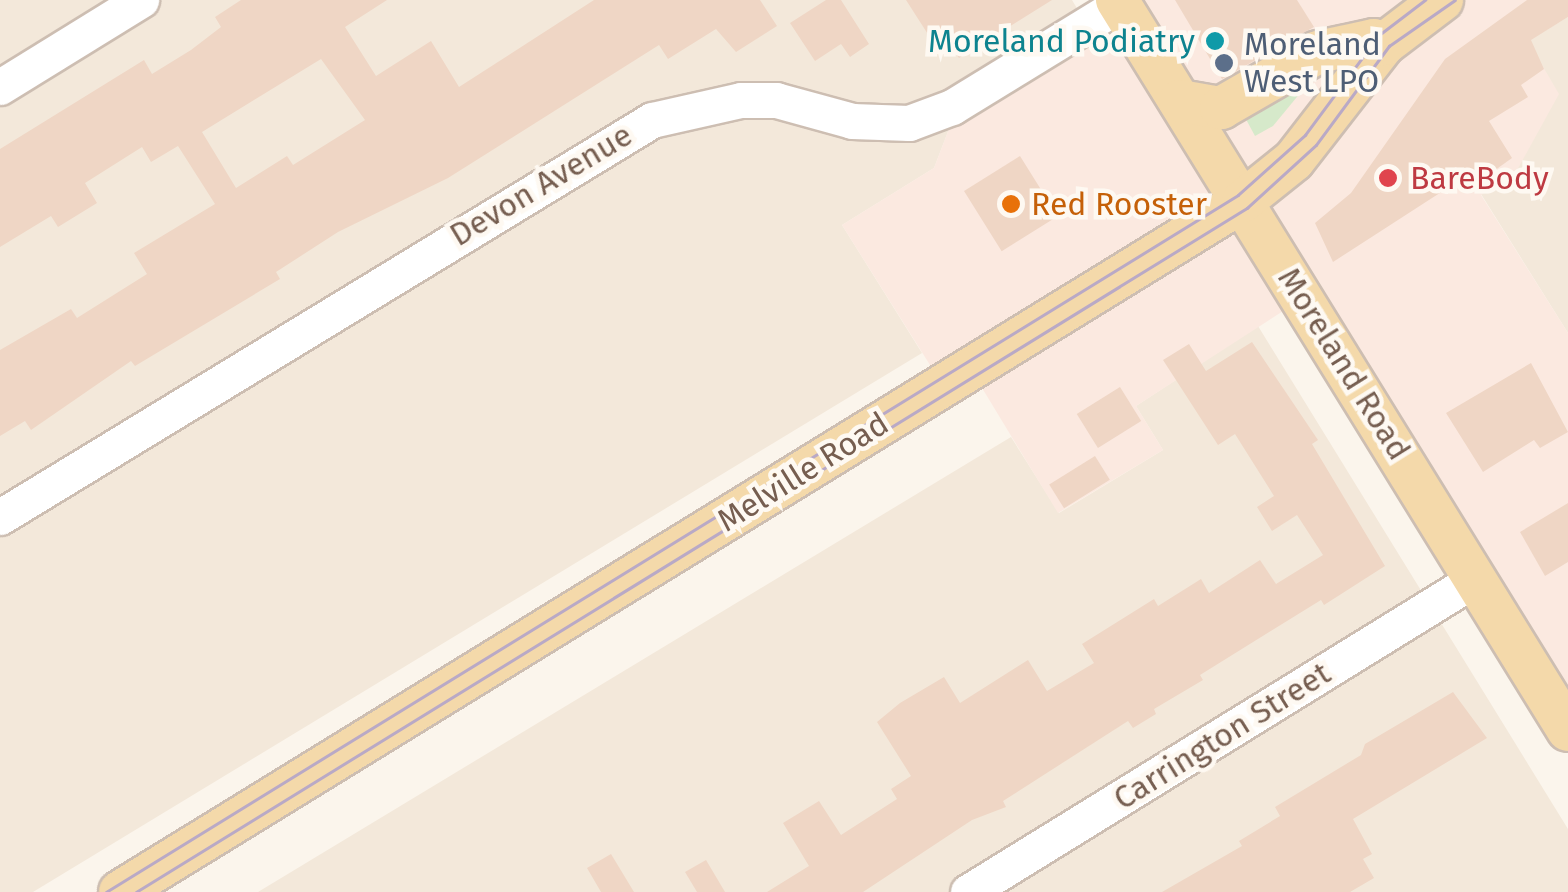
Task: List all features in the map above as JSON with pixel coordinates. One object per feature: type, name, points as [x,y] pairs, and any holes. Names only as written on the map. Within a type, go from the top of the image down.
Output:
[{"type":"main road","name":"Melville Road","points":[[120,892],[1242,201],[1294,160],[1384,44],[1442,0]]},
{"type":"main road","name":"Moreland Road","points":[[1119,2],[1568,730]]},
{"type":"main road","points":[[1180,100],[1222,108],[1318,52],[1374,40],[1384,44]]},
{"type":"street","points":[[0,87],[141,0]]},
{"type":"street","name":"Devon Avenue","points":[[0,516],[652,120],[742,100],[776,100],[852,121],[909,123],[952,107],[1119,2]]},
{"type":"street","name":"Carrington Street","points":[[968,892],[1476,579]]},
{"type":"shaded area","points":[[0,0],[1072,0],[1084,20],[962,95],[934,168],[842,225],[922,353],[33,892],[0,892]]},
{"type":"shaded area","points":[[1105,0],[1568,0],[1528,41],[1559,94],[1516,172],[1481,195],[1568,333],[1568,712],[1311,293],[1136,406],[1163,450],[1058,513],[979,383],[952,400],[842,225],[934,168],[962,95]]},
{"type":"shaded area","points":[[1568,17],[1568,333],[1481,194],[1516,172],[1528,41]]},
{"type":"shaded area","points":[[1258,326],[1568,829],[1568,892],[258,892],[1011,437],[1059,513],[1163,450],[1136,406]]},
{"type":"green space","points":[[1320,69],[1273,126],[1255,136],[1241,110]]},
{"type":"building","points":[[241,0],[387,0],[345,27],[376,76],[431,41],[459,87],[594,0],[760,0],[777,26],[736,52],[716,29],[668,59],[659,45],[448,178],[338,232],[276,272],[280,279],[135,366],[131,361],[31,430],[25,421],[0,436],[0,350],[71,309],[77,318],[147,274],[134,253],[215,204],[178,146],[151,162],[142,147],[85,183],[97,203],[58,227],[51,216],[0,247],[0,149],[144,60],[152,74],[221,27],[215,17]],"holes":[[[321,59],[365,120],[293,165],[287,156],[236,188],[202,132]]]},
{"type":"building","points":[[826,0],[841,0],[869,44],[850,57],[841,44],[815,61],[790,23]]},
{"type":"building","points":[[906,0],[1052,0],[959,58],[951,46],[940,53]]},
{"type":"building","points":[[1175,0],[1297,0],[1314,27],[1222,79]]},
{"type":"building","points":[[1527,0],[1568,0],[1568,17],[1531,40],[1544,69],[1521,85],[1528,97],[1489,121],[1512,158],[1470,188],[1463,178],[1333,262],[1315,223],[1351,193],[1445,59]]},
{"type":"building","name":"Red Rooster","points":[[1020,156],[1058,216],[1002,251],[964,191]]},
{"type":"building","points":[[1252,342],[1318,440],[1312,444],[1385,566],[1324,605],[1321,600],[1200,675],[1203,680],[1154,709],[1156,714],[1133,728],[1128,721],[1003,801],[1006,807],[972,820],[863,892],[767,892],[809,866],[783,823],[819,801],[841,835],[897,799],[891,789],[911,776],[877,722],[900,703],[944,677],[960,703],[1028,660],[1047,691],[1094,663],[1082,644],[1154,599],[1158,606],[1201,579],[1209,593],[1260,560],[1276,584],[1323,555],[1297,515],[1272,531],[1257,507],[1274,496],[1235,434],[1218,445],[1163,360],[1189,344],[1206,371]]},
{"type":"building","points":[[1531,363],[1568,432],[1540,448],[1534,440],[1483,472],[1446,413]]},
{"type":"building","points":[[1120,387],[1141,421],[1098,448],[1077,414]]},
{"type":"building","points":[[1095,456],[1110,480],[1064,508],[1049,485]]},
{"type":"building","points":[[1568,503],[1568,562],[1545,576],[1520,532]]},
{"type":"building","points":[[1453,692],[1487,738],[1353,819],[1372,854],[1363,859],[1374,878],[1350,892],[1162,892],[1242,846],[1239,841],[1280,816],[1275,807],[1361,755],[1365,744]]},
{"type":"building","points":[[611,854],[634,892],[601,892],[587,868]]},
{"type":"building","points":[[706,860],[725,892],[697,892],[685,872]]},
{"type":"tram line","points":[[106,892],[1238,195],[1305,135],[1379,35],[1425,0]]},
{"type":"tram line","points":[[136,892],[1247,208],[1316,145],[1389,46],[1455,0]]},
{"type":"place","name":"Moreland Podiatry","points":[[1215,41]]},
{"type":"place","name":"Moreland West LPO","points":[[1224,63]]},
{"type":"place","name":"BareBody","points":[[1388,178]]},
{"type":"place","name":"Red Rooster","points":[[1011,204]]}]
